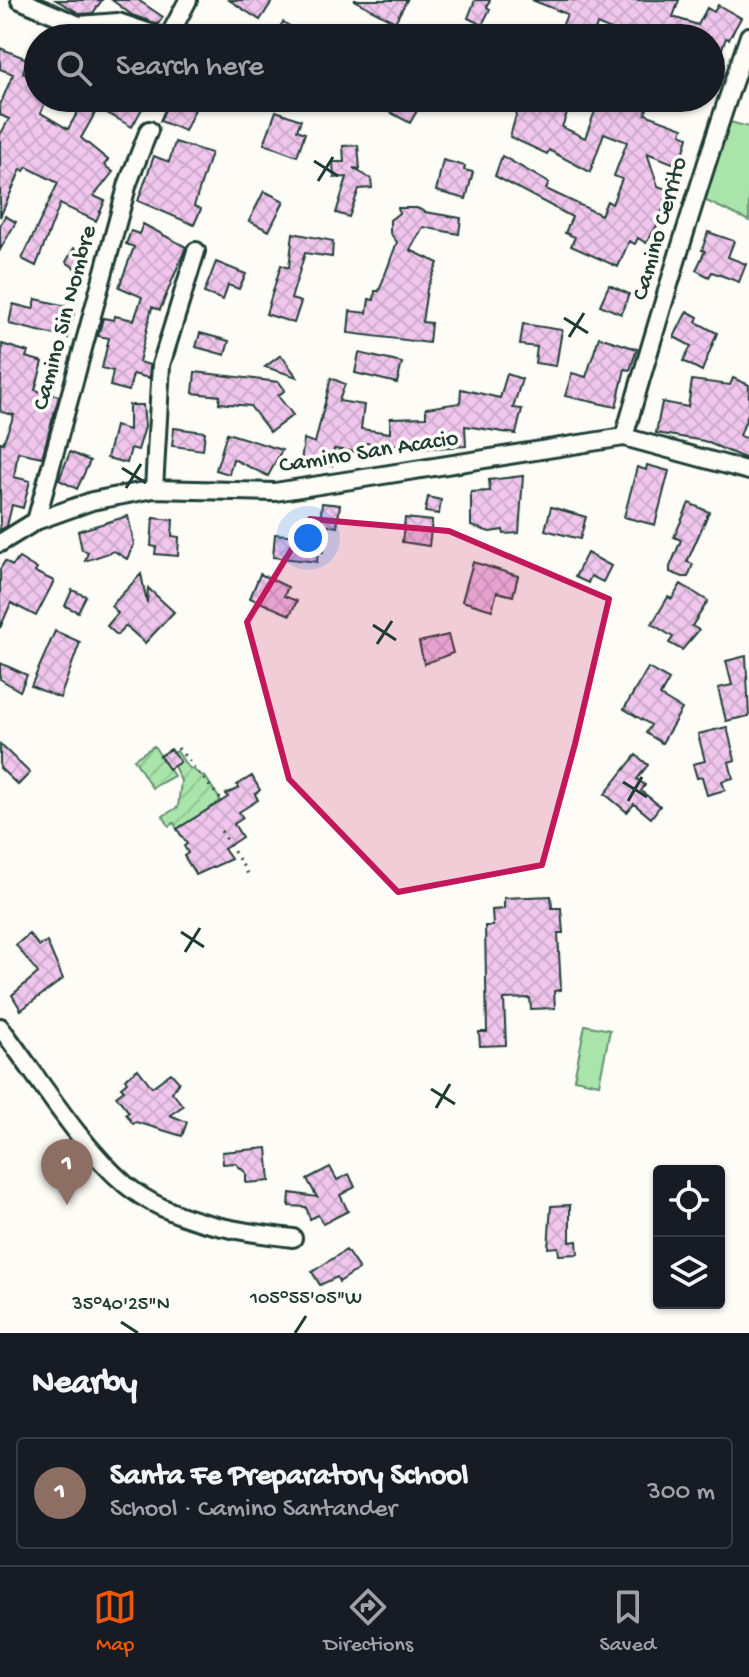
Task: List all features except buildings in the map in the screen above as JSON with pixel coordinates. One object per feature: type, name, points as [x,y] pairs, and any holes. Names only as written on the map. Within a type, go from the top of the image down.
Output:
[{"type":"street","points":[[20,0],[77,24]]},
{"type":"street","points":[[174,24],[188,0]]},
{"type":"street","points":[[92,24],[124,24]]},
{"type":"street","name":"Camino Cerrito","points":[[725,105],[749,36]]},
{"type":"street","name":"Camino Cerrito","points":[[624,437],[673,279],[693,198],[723,112]]},
{"type":"street","name":"Camino Sin Nombre","points":[[36,521],[128,183],[149,130]]},
{"type":"street","points":[[154,489],[161,365],[196,251]]},
{"type":"street","name":"Camino San Acacio","points":[[0,543],[36,521],[92,501],[154,489],[275,492],[624,437],[749,471]]},
{"type":"street","points":[[0,1027],[105,1164],[128,1186],[175,1213],[257,1234],[293,1238]]},
{"type":"path","points":[[178,748],[222,801]]},
{"type":"path","points":[[221,831],[248,874],[245,876]]},
{"type":"highlighted area","points":[[310,519],[449,531],[609,599],[575,744],[542,865],[398,892],[289,779],[247,622]]},
{"type":"green space","points":[[730,122],[749,127],[749,221],[704,200]]},
{"type":"green space","points":[[154,746],[174,776],[152,788],[134,759]]},
{"type":"green space","points":[[177,751],[187,766],[206,778],[221,801],[177,829],[174,823],[169,826],[163,816],[178,807],[181,781],[174,766],[180,762],[174,753]]},
{"type":"green space","points":[[585,1025],[610,1030],[599,1084],[574,1079]]},
{"type":"place","name":"Santa Fe Preparatory School","points":[[67,1205]]}]
